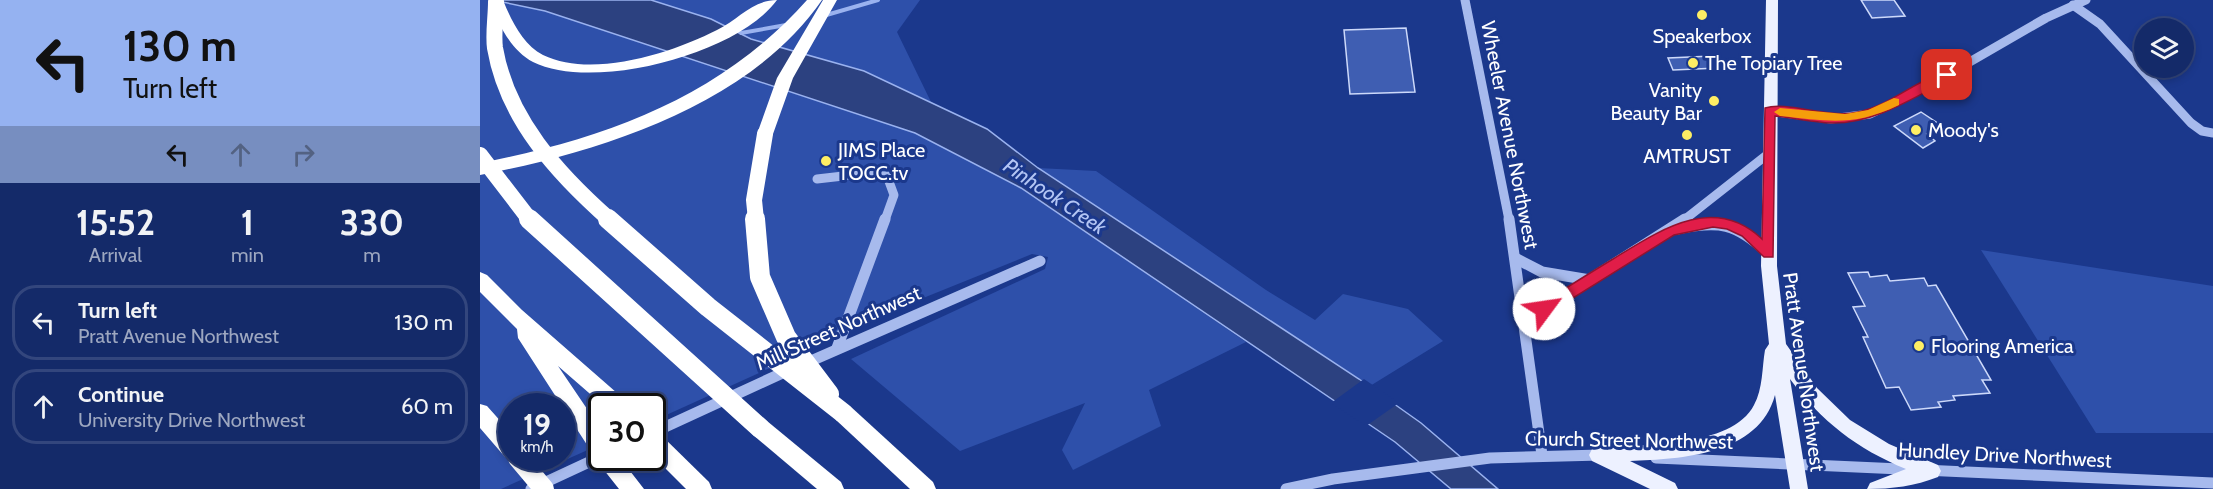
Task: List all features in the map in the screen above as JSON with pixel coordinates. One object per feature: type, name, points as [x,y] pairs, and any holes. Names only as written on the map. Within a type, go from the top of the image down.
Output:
[{"type":"highway","points":[[496,1],[516,38],[536,58],[560,65],[590,68],[643,62],[680,52],[730,30],[770,0]]},
{"type":"highway","points":[[480,169],[578,146],[632,126],[682,103],[727,77],[764,51],[795,24],[815,0]]},
{"type":"highway","points":[[830,0],[785,78],[765,134],[754,200],[760,277],[786,337],[843,412]]},
{"type":"highway","points":[[496,1],[495,47],[511,104],[551,162],[594,206],[708,308],[843,412],[925,489]]},
{"type":"highway","points":[[480,155],[535,226],[760,428],[833,489]]},
{"type":"highway","points":[[480,280],[515,316],[603,393]]},
{"type":"highway","points":[[515,316],[588,428]]},
{"type":"highway","points":[[480,413],[498,434]]},
{"type":"highway","points":[[760,428],[813,489]]},
{"type":"highway","points":[[666,454],[701,489]]},
{"type":"highway","points":[[529,471],[544,489]]},
{"type":"highway","points":[[618,471],[633,489]]},
{"type":"main road","name":"Pratt Avenue Northwest","points":[[1772,0],[1768,253],[1776,340],[1799,489]]},
{"type":"main road","points":[[1598,455],[1670,450],[1713,442],[1749,425],[1759,414],[1765,400],[1776,340]]},
{"type":"main road","points":[[1776,340],[1810,395],[1853,435],[1895,457],[1932,471]]},
{"type":"main road","points":[[1598,455],[1669,489]]},
{"type":"main road","points":[[1876,489],[1902,478],[1932,471]]},
{"type":"street","name":"Wheeler Avenue Northwest","points":[[1465,0],[1515,258],[1542,455]]},
{"type":"street","points":[[1769,111],[1831,119],[1870,114],[1928,86],[2073,5],[2086,0]]},
{"type":"street","points":[[2073,5],[2100,24],[2184,116],[2202,131],[2213,133]]},
{"type":"street","points":[[1524,321],[1671,230],[1768,153]]},
{"type":"street","points":[[817,179],[852,175],[887,176],[894,195],[837,348]]},
{"type":"street","points":[[1671,230],[1713,222],[1730,224],[1747,232],[1768,253]]},
{"type":"street","points":[[1515,258],[1542,272],[1590,280]]},
{"type":"street","name":"Mill Street Northwest","points":[[666,427],[837,348],[1040,261]]},
{"type":"street","name":"Church Street Northwest","points":[[1286,489],[1333,479],[1490,458],[1542,455],[1598,455],[1795,465]]},
{"type":"street","points":[[531,489],[588,463]]},
{"type":"street","name":"Hundley Drive Northwest","points":[[1795,465],[2213,483]]},
{"type":"shaded area","points":[[480,0],[493,0],[545,11],[915,133],[1021,188],[1246,342],[1149,390],[1161,426],[1073,470],[1062,450],[1085,403],[960,451],[851,359],[1045,269],[1048,257],[1032,254],[834,334],[814,348],[666,415],[666,393],[588,393],[588,450],[576,455],[576,393],[498,393],[498,471],[541,471],[501,489],[480,489]]},
{"type":"shaded area","points":[[651,0],[920,0],[897,32],[931,102],[864,71],[751,39],[711,19]]},
{"type":"shaded area","points":[[1038,168],[1096,171],[1266,290],[1315,320],[1343,294],[1408,309],[1443,341],[1370,386]]},
{"type":"shaded area","points":[[1981,250],[2213,286],[2213,433],[2096,433]]},
{"type":"water","name":"Pinhook Creek","points":[[493,0],[651,0],[711,19],[751,39],[864,71],[987,129],[1038,168],[1359,379],[1421,423],[1498,489],[1451,489],[1395,442],[1021,188],[915,133],[545,11]]},
{"type":"pier","points":[[1364,379],[1399,403],[1366,426],[1331,403]]},
{"type":"building","points":[[1861,0],[1894,0],[1905,16],[1872,18]]},
{"type":"building","points":[[1406,28],[1415,92],[1350,94],[1344,30]]},
{"type":"building","name":"The Topiary Tree","points":[[1712,56],[1718,68],[1673,70],[1668,58]]},
{"type":"building","name":"Moody's","points":[[1921,112],[1942,126],[1927,134],[1935,141],[1923,148],[1894,126]]},
{"type":"building","name":"Flooring America","points":[[1868,272],[1870,277],[1887,275],[1890,281],[1924,278],[1928,286],[1936,285],[1991,380],[1982,380],[1990,393],[1953,396],[1955,400],[1938,402],[1941,407],[1911,410],[1899,387],[1886,388],[1863,337],[1868,337],[1853,307],[1865,306],[1848,273]]},
{"type":"waterway","points":[[823,16],[878,0]]},
{"type":"waterway","points":[[741,33],[786,25]]},
{"type":"slow traffic","points":[[1780,112],[1831,119],[1857,117],[1870,114],[1894,102]]},
{"type":"place","name":"Speakerbox","points":[[1702,15]]},
{"type":"place","name":"The Topiary Tree","points":[[1693,63]]},
{"type":"place","name":"Vanity Beauty Bar","points":[[1714,101]]},
{"type":"place","name":"Moody's","points":[[1916,130]]},
{"type":"place","name":"AMTRUST","points":[[1687,135]]},
{"type":"place","name":"JIMS Place TOCC.tv","points":[[826,161]]},
{"type":"place","name":"Flooring America","points":[[1919,346]]},
{"type":"route","points":[[1544,309],[1671,230],[1722,222],[1747,232],[1768,253],[1769,111],[1831,119],[1857,117],[1881,109],[1947,75]]}]
